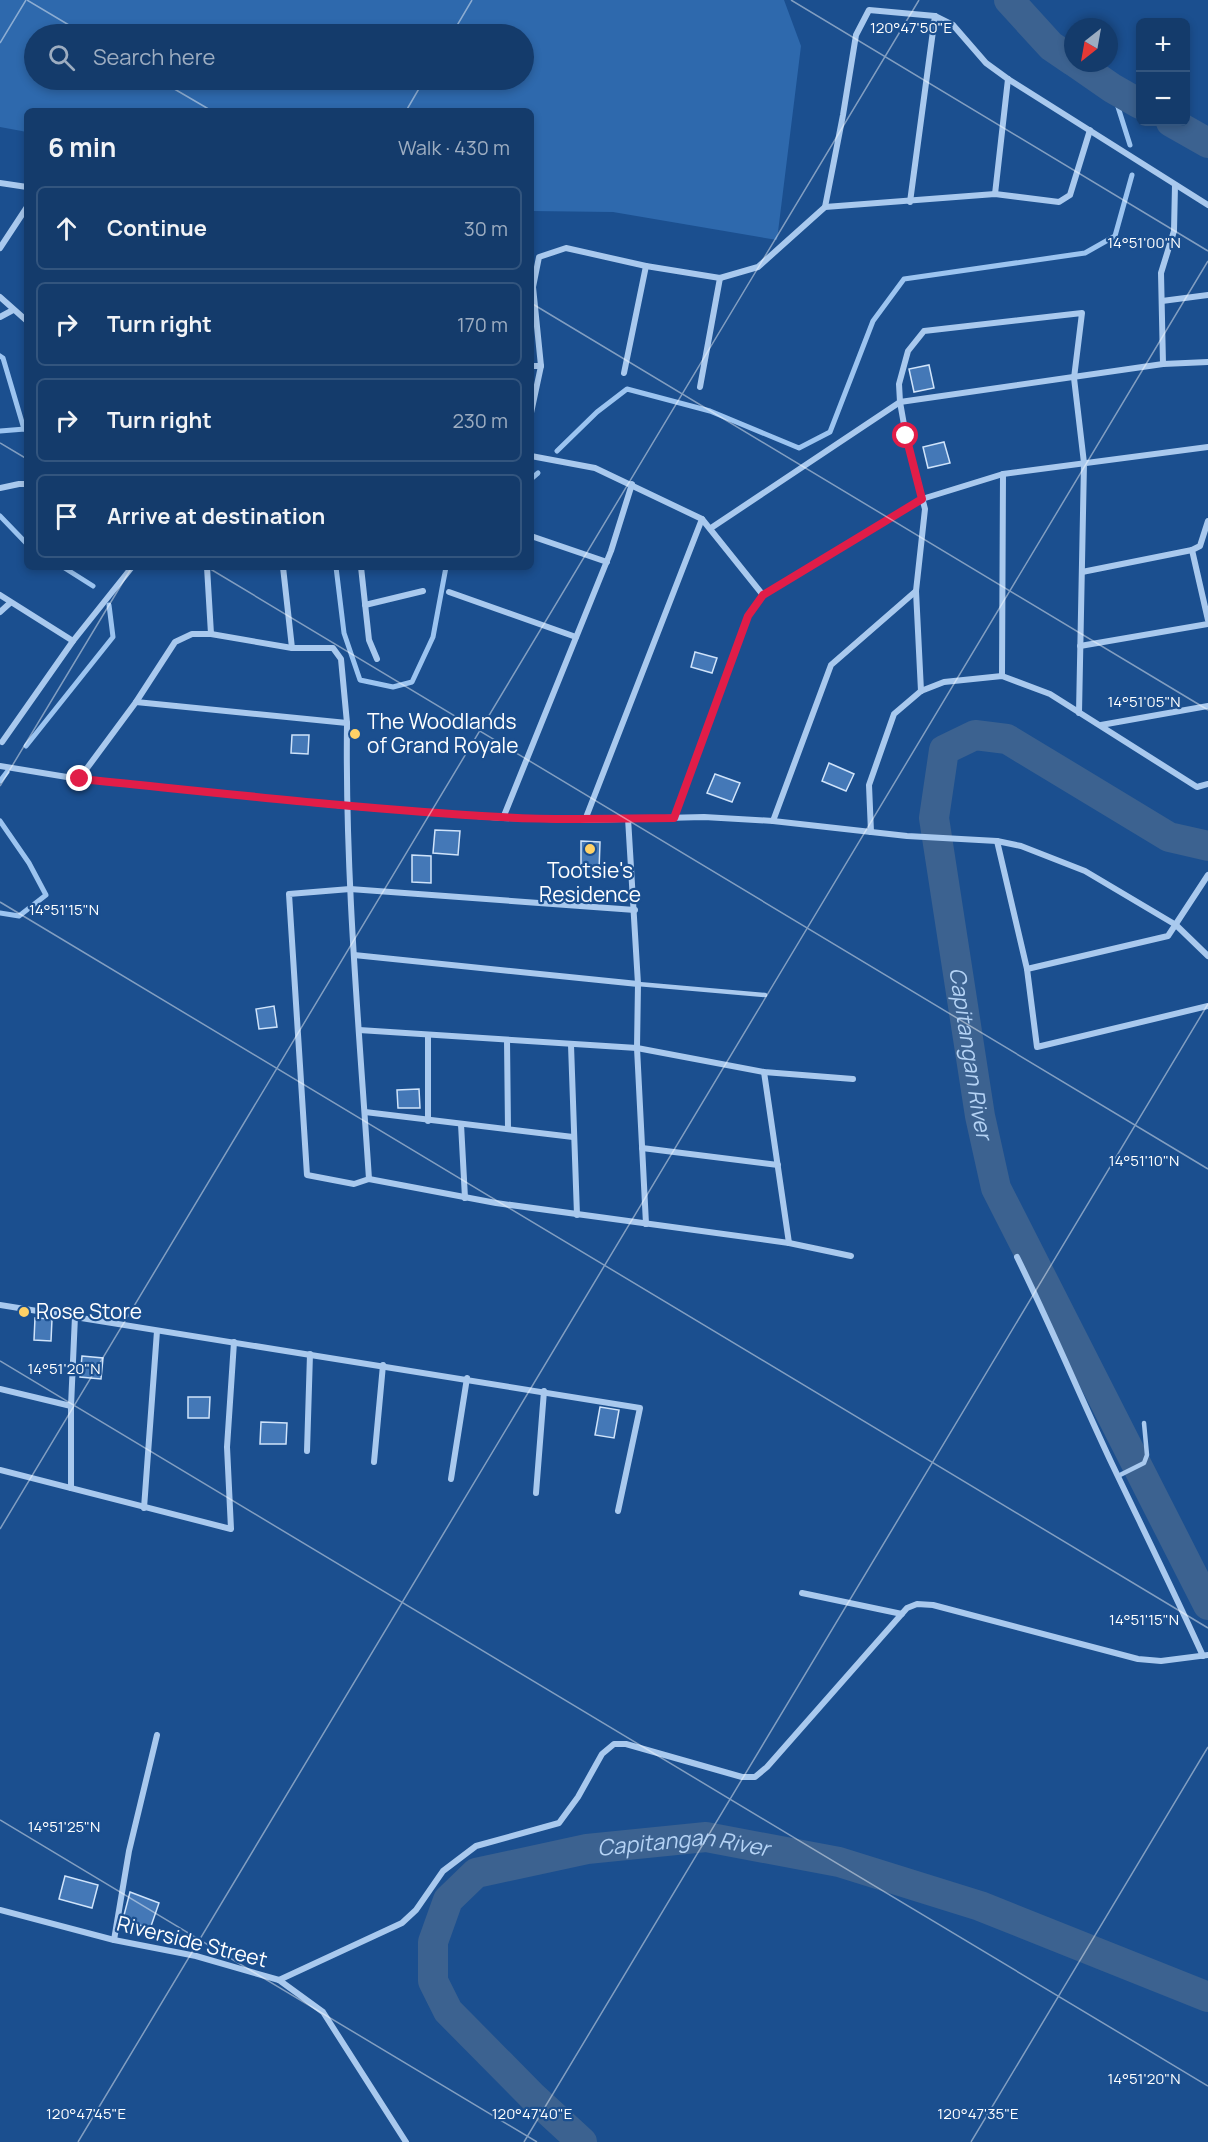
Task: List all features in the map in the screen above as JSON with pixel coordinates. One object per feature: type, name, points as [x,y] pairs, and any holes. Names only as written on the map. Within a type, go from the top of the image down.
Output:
[{"type":"street","points":[[534,282],[539,257],[566,248],[646,266],[720,278],[758,267],[825,207],[856,35],[872,0]]},
{"type":"street","points":[[868,10],[935,16],[953,25],[986,63],[1008,79],[1208,206]]},
{"type":"street","points":[[910,202],[935,16]]},
{"type":"street","points":[[995,194],[1008,79]]},
{"type":"street","points":[[825,207],[995,194],[1059,202],[1070,195],[1090,130]]},
{"type":"street","points":[[0,183],[24,187]]},
{"type":"street","points":[[1163,364],[1161,273],[1174,231],[1175,185]]},
{"type":"street","points":[[0,248],[24,213]]},
{"type":"street","points":[[624,373],[646,266]]},
{"type":"street","points":[[700,387],[720,278]]},
{"type":"street","points":[[1162,301],[1208,295]]},
{"type":"street","points":[[534,296],[542,366],[534,400]]},
{"type":"street","points":[[0,297],[24,319]]},
{"type":"street","points":[[0,317],[13,310]]},
{"type":"street","points":[[921,691],[916,591],[925,509],[906,436],[900,402],[899,384],[908,351],[924,331],[1082,314],[1074,378],[1084,463],[1079,713]]},
{"type":"street","points":[[711,528],[900,402],[1163,364],[1208,362]]},
{"type":"street","points":[[534,366],[542,366]]},
{"type":"street","points":[[674,818],[748,616],[763,595],[922,499],[1002,474],[1208,447]]},
{"type":"street","points":[[534,457],[595,468],[702,519],[763,595]]},
{"type":"street","points":[[1002,474],[1002,676]]},
{"type":"street","points":[[0,488],[24,484]]},
{"type":"street","points":[[503,818],[607,562],[632,484]]},
{"type":"street","points":[[585,820],[702,519]]},
{"type":"street","points":[[1082,572],[1192,550],[1200,546],[1208,521]]},
{"type":"street","points":[[534,537],[607,562]]},
{"type":"street","points":[[1080,646],[1208,622],[1192,550]]},
{"type":"street","points":[[1,743],[73,641],[130,570]]},
{"type":"street","points":[[207,570],[211,634]]},
{"type":"street","points":[[283,570],[292,648]]},
{"type":"street","points":[[361,570],[369,639],[377,659]]},
{"type":"street","points":[[365,605],[423,591]]},
{"type":"street","points":[[773,821],[831,665],[916,591]]},
{"type":"street","points":[[449,592],[576,637]]},
{"type":"street","points":[[0,595],[73,641]]},
{"type":"street","points":[[0,612],[10,603]]},
{"type":"street","points":[[80,779],[136,702],[175,642],[192,634],[211,634],[292,648],[333,648],[341,659],[347,723],[346,806],[350,889],[369,1179]]},
{"type":"street","points":[[871,832],[869,785],[894,714],[921,691],[944,682],[1002,676],[1050,694],[1197,787],[1208,784]]},
{"type":"street","points":[[136,702],[347,723]]},
{"type":"street","points":[[1101,725],[1208,706]]},
{"type":"street","points":[[0,766],[80,779],[346,806],[503,818],[585,820],[674,818],[773,821],[908,836],[997,841],[1020,846],[1085,871],[1176,925],[1208,956]]},
{"type":"street","points":[[628,818],[635,910],[638,984],[637,1048],[646,1224]]},
{"type":"street","points":[[997,841],[1027,969],[1037,1047],[1208,1006]]},
{"type":"street","points":[[1027,969],[1168,936],[1208,875]]},
{"type":"street","points":[[635,910],[350,889],[290,894],[307,1174],[354,1184],[369,1179],[465,1198],[789,1243],[851,1256]]},
{"type":"street","points":[[354,955],[638,984]]},
{"type":"street","points":[[359,1030],[637,1048],[764,1072],[853,1079]]},
{"type":"street","points":[[428,1035],[428,1121]]},
{"type":"street","points":[[507,1040],[508,1129]]},
{"type":"street","points":[[571,1045],[577,1215]]},
{"type":"street","points":[[764,1072],[789,1243]]},
{"type":"street","points":[[365,1113],[573,1137]]},
{"type":"street","points":[[461,1124],[465,1198]]},
{"type":"street","points":[[642,1148],[778,1165]]},
{"type":"street","points":[[279,1980],[402,1923],[416,1910],[443,1871],[476,1846],[559,1823],[578,1797],[602,1754],[614,1744],[626,1744],[742,1777],[755,1777],[767,1767],[907,1608],[917,1604],[933,1605],[1138,1659],[1161,1661],[1205,1655],[1118,1476],[1045,1312],[1017,1257]]},
{"type":"street","points":[[0,1305],[466,1378],[640,1408],[618,1511]]},
{"type":"street","points":[[71,1488],[71,1406],[75,1316]]},
{"type":"street","points":[[144,1508],[157,1331]]},
{"type":"street","points":[[0,1470],[231,1529],[227,1447],[234,1342]]},
{"type":"street","points":[[306,1451],[310,1354]]},
{"type":"street","points":[[374,1462],[383,1365]]},
{"type":"street","points":[[451,1479],[466,1378]]},
{"type":"street","points":[[0,1389],[71,1406]]},
{"type":"street","points":[[536,1493],[544,1391]]},
{"type":"street","points":[[802,1593],[902,1614]]},
{"type":"street","points":[[114,1940],[129,1851],[157,1735]]},
{"type":"street","name":"Riverside Street","points":[[0,1910],[114,1940],[196,1956],[279,1980],[323,2012],[406,2142]]},
{"type":"lane","points":[[638,984],[765,995]]},
{"type":"lane","points":[[1118,1476],[1144,1463],[1147,1455],[1144,1423]]},
{"type":"shaded area","points":[[0,0],[784,0],[801,46],[777,240],[613,212],[534,211],[534,108],[24,108],[24,131],[0,127]]},
{"type":"building","points":[[929,365],[934,388],[914,392],[909,369]]},
{"type":"building","points":[[944,442],[950,463],[928,468],[923,447]]},
{"type":"building","points":[[695,652],[717,658],[712,673],[691,667]]},
{"type":"building","points":[[292,735],[309,735],[308,754],[291,753]]},
{"type":"building","points":[[829,763],[854,774],[846,791],[822,781]]},
{"type":"building","points":[[715,774],[740,783],[732,802],[707,793]]},
{"type":"building","points":[[435,830],[460,831],[458,855],[433,853]]},
{"type":"building","name":"Tootsie's Residence","points":[[581,841],[600,842],[599,871],[581,866]]},
{"type":"building","points":[[412,855],[431,856],[431,883],[412,882]]},
{"type":"building","points":[[274,1006],[277,1027],[259,1029],[256,1009]]},
{"type":"building","points":[[419,1089],[420,1108],[398,1108],[397,1090]]},
{"type":"building","points":[[35,1318],[52,1319],[51,1341],[34,1340]]},
{"type":"building","points":[[82,1356],[103,1358],[101,1379],[80,1377]]},
{"type":"building","points":[[188,1397],[210,1397],[209,1418],[188,1418]]},
{"type":"building","points":[[600,1407],[619,1410],[614,1438],[595,1435]]},
{"type":"building","points":[[261,1422],[287,1423],[286,1444],[260,1444]]},
{"type":"building","points":[[65,1876],[98,1885],[92,1908],[59,1899]]},
{"type":"building","points":[[130,1892],[159,1903],[150,1929],[123,1919]]},
{"type":"waterway","name":"Capitangan River","points":[[1009,0],[1051,46],[1064,55]]},
{"type":"waterway","name":"Capitangan River","points":[[1089,72],[1136,102]]},
{"type":"waterway","points":[[1112,88],[1130,145]]},
{"type":"waterway","name":"Capitangan River","points":[[1178,126],[1208,143]]},
{"type":"waterway","points":[[557,451],[597,412],[627,389],[710,411],[799,448],[830,432],[873,321],[904,279],[1085,253],[1115,236],[1132,175]]},
{"type":"waterway","points":[[0,356],[3,358],[24,429]]},
{"type":"waterway","points":[[0,431],[24,429]]},
{"type":"waterway","points":[[534,476],[538,473]]},
{"type":"waterway","points":[[0,516],[24,541]]},
{"type":"waterway","points":[[68,570],[93,586]]},
{"type":"waterway","points":[[336,570],[344,633],[360,680],[393,687],[412,682],[433,637],[445,570]]},
{"type":"waterway","points":[[26,746],[113,637],[109,605]]},
{"type":"waterway","name":"Capitangan River","points":[[1208,846],[1169,837],[1007,739],[975,735],[944,750],[934,818],[980,1116],[996,1188],[1208,1605]]},
{"type":"waterway","points":[[0,781],[7,772]]},
{"type":"waterway","points":[[0,821],[29,863],[46,895],[19,916],[0,913]]},
{"type":"waterway","name":"Capitangan River","points":[[582,2142],[532,2096],[448,2011],[433,1981],[433,1942],[448,1900],[476,1873],[587,1849],[706,1837],[839,1862],[980,1906],[1208,1997]]},
{"type":"place","name":"The Woodlands of Grand Royale","points":[[355,734]]},
{"type":"place","name":"Tootsie's Residence","points":[[590,849]]},
{"type":"place","name":"Rose Store","points":[[24,1312]]},
{"type":"route","points":[[80,779],[346,806],[503,818],[585,820],[674,818],[748,616],[763,595],[922,499],[906,436]]}]
